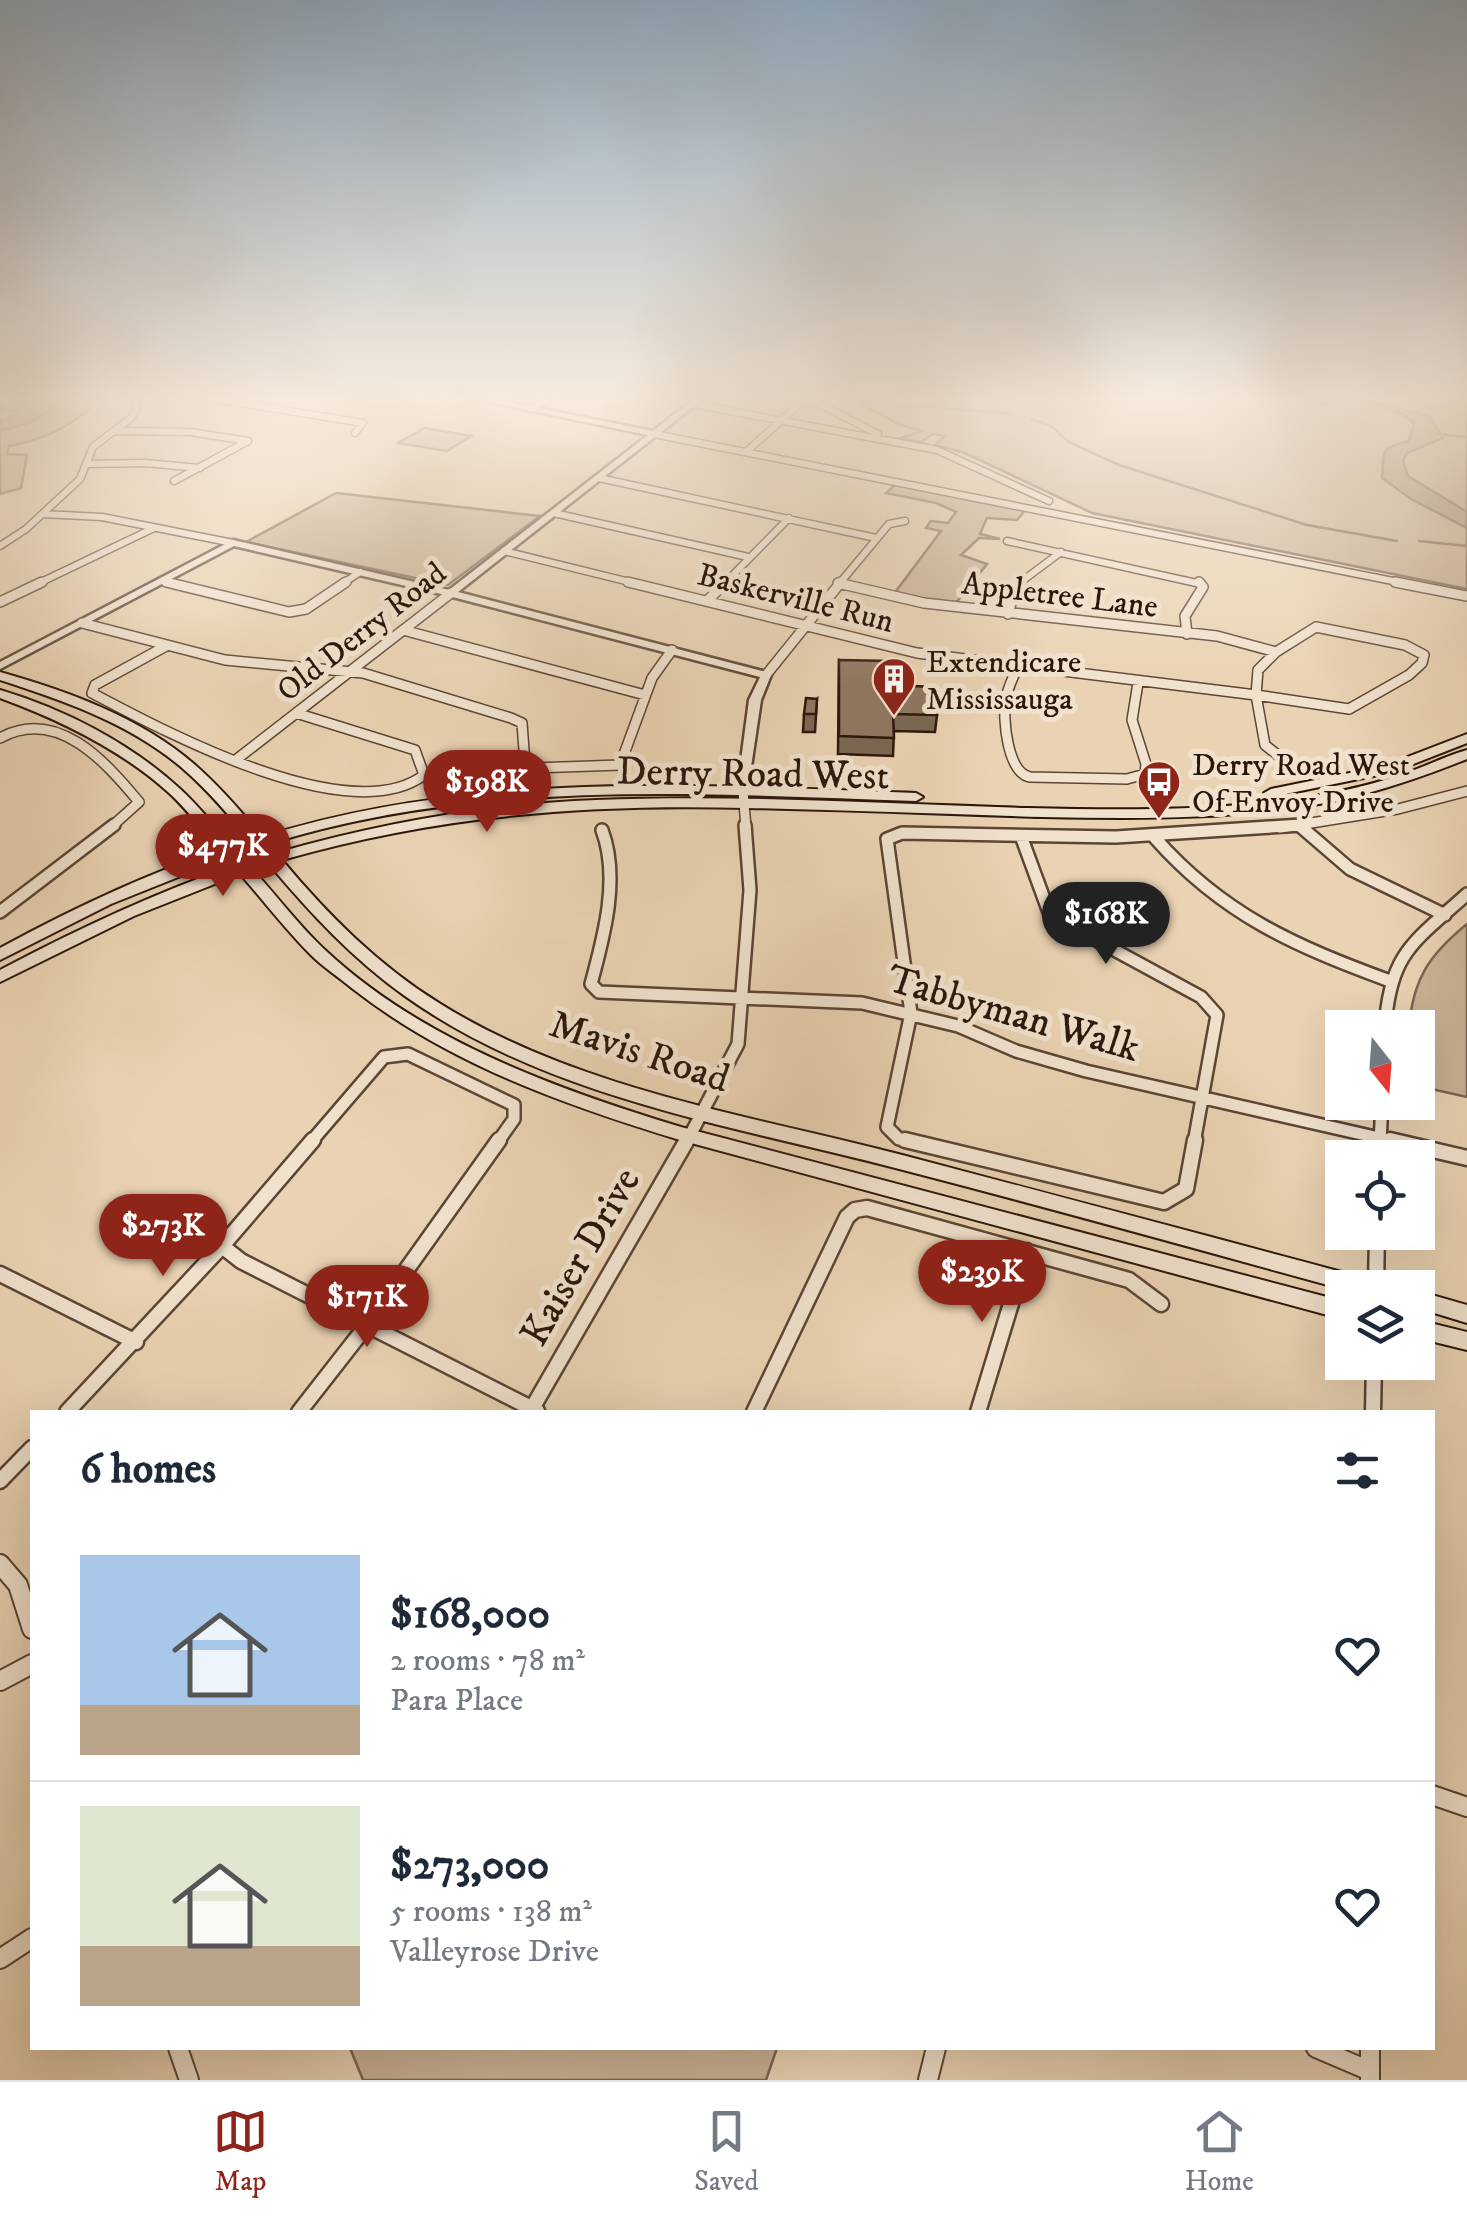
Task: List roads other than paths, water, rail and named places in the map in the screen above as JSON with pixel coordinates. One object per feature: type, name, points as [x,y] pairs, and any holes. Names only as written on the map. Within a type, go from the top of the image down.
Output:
[{"type":"main road","name":"Mavis Road","points":[[0,676],[52,692],[164,748],[188,766],[348,942],[404,988],[454,1020],[534,1058],[630,1095],[1325,1277]]},
{"type":"main road","name":"Mavis Road","points":[[0,694],[89,730],[151,770],[176,792],[319,954],[410,1023],[539,1089],[689,1135],[1325,1305]]},
{"type":"main road","name":"Derry Road West","points":[[743,799],[1197,800],[1322,785],[1388,769],[1467,738]]},
{"type":"main road","name":"Derry Road West","points":[[0,977],[104,924],[338,823],[449,802],[575,792],[1201,812],[1333,796],[1404,778],[1467,754]]},
{"type":"main road","name":"Derry Road West","points":[[0,955],[118,896],[230,854],[268,851]]},
{"type":"main road","points":[[1435,1305],[1467,1314]]},
{"type":"main road","points":[[1435,1333],[1467,1341]]},
{"type":"street","points":[[0,546],[67,492]]},
{"type":"street","name":"Old Derry Road","points":[[237,760],[580,492]]},
{"type":"street","points":[[665,492],[876,538]]},
{"type":"street","points":[[947,492],[1467,596]]},
{"type":"street","points":[[1033,492],[1049,500]]},
{"type":"street","points":[[554,513],[748,557]]},
{"type":"street","points":[[43,514],[87,515],[233,543],[451,593],[766,675]]},
{"type":"street","points":[[708,600],[789,518]]},
{"type":"street","points":[[743,799],[755,700],[766,675],[876,538],[889,524],[905,521]]},
{"type":"street","points":[[0,602],[154,528]]},
{"type":"street","points":[[1007,541],[1200,581],[1202,588],[1185,616],[1187,634]]},
{"type":"street","points":[[0,666],[233,543]]},
{"type":"street","name":"Baskerville Run","points":[[504,551],[917,653],[1138,683],[1257,694],[1349,709],[1408,674],[1425,659],[1413,648],[1316,628],[1276,652]]},
{"type":"street","points":[[1008,614],[1016,586],[1061,552]]},
{"type":"street","points":[[163,581],[298,612],[360,572]]},
{"type":"street","name":"Appletree Lane","points":[[838,583],[924,602],[1008,614],[1217,636],[1276,652]]},
{"type":"street","points":[[0,592],[13,596]]},
{"type":"street","points":[[82,623],[237,662],[350,671],[522,723],[526,764],[534,768],[620,765],[646,695],[672,650]]},
{"type":"street","points":[[403,630],[646,695]]},
{"type":"street","points":[[166,646],[95,685],[92,692],[188,743],[348,794],[421,781],[424,775],[415,750],[296,713]]},
{"type":"street","points":[[1276,652],[1258,670],[1257,694],[1262,734],[1270,752],[1285,760]]},
{"type":"street","points":[[1017,668],[1005,700],[1012,766],[1020,775],[1030,777],[1127,779],[1145,774],[1146,764],[1132,720],[1138,683]]},
{"type":"street","points":[[0,738],[24,728],[51,731],[104,764],[139,802],[0,912]]},
{"type":"street","points":[[1021,836],[1050,915],[1201,998],[1218,1015],[1186,1189],[1164,1202],[900,1140],[888,1127],[911,1013],[887,839],[902,833],[1155,838],[1300,826],[1359,819],[1467,791]]},
{"type":"street","name":"Kaiser Drive","points":[[535,1410],[738,1044],[745,999],[750,890],[743,799]]},
{"type":"street","points":[[1300,826],[1340,865],[1445,915]]},
{"type":"street","name":"Tabbyman Walk","points":[[602,830],[608,840],[609,892],[591,984],[594,988],[615,995],[862,1003],[958,1026],[1016,1050],[1086,1071],[1380,1140]]},
{"type":"street","points":[[1155,838],[1194,880],[1218,899],[1306,946],[1390,980]]},
{"type":"street","points":[[1387,1010],[1390,980],[1408,945],[1467,894]]},
{"type":"street","points":[[69,1410],[222,1246],[384,1056],[408,1054],[508,1100],[514,1106],[514,1119],[367,1325],[300,1410]]},
{"type":"street","points":[[1380,1140],[1381,1120]]},
{"type":"street","name":"Tabbyman Walk","points":[[1435,1151],[1467,1158]]},
{"type":"street","points":[[755,1410],[847,1216],[856,1210],[867,1208],[1129,1280],[1161,1304]]},
{"type":"street","points":[[222,1246],[242,1261],[532,1410]]},
{"type":"street","points":[[979,1410],[1027,1250]]},
{"type":"street","points":[[0,1274],[136,1342]]},
{"type":"street","points":[[1373,1410],[1374,1380]]},
{"type":"street","points":[[0,1481],[30,1450]]},
{"type":"street","points":[[0,1564],[18,1584],[30,1623]]},
{"type":"street","points":[[0,1681],[30,1665]]},
{"type":"street","points":[[1435,1795],[1467,1807]]},
{"type":"street","points":[[0,1959],[30,1939]]},
{"type":"street","points":[[179,2050],[188,2080]]},
{"type":"street","points":[[928,2080],[936,2050]]},
{"type":"street","points":[[1320,2050],[1370,2076],[1370,2050]]},
{"type":"waterway","points":[[1204,492],[1307,525],[1397,541]]},
{"type":"waterway","points":[[1419,541],[1467,546]]},
{"type":"place","name":"Extendicare Mississauga","points":[[894,717]]},
{"type":"place","name":"Derry Road West Of Envoy Drive","points":[[1159,820]]}]
